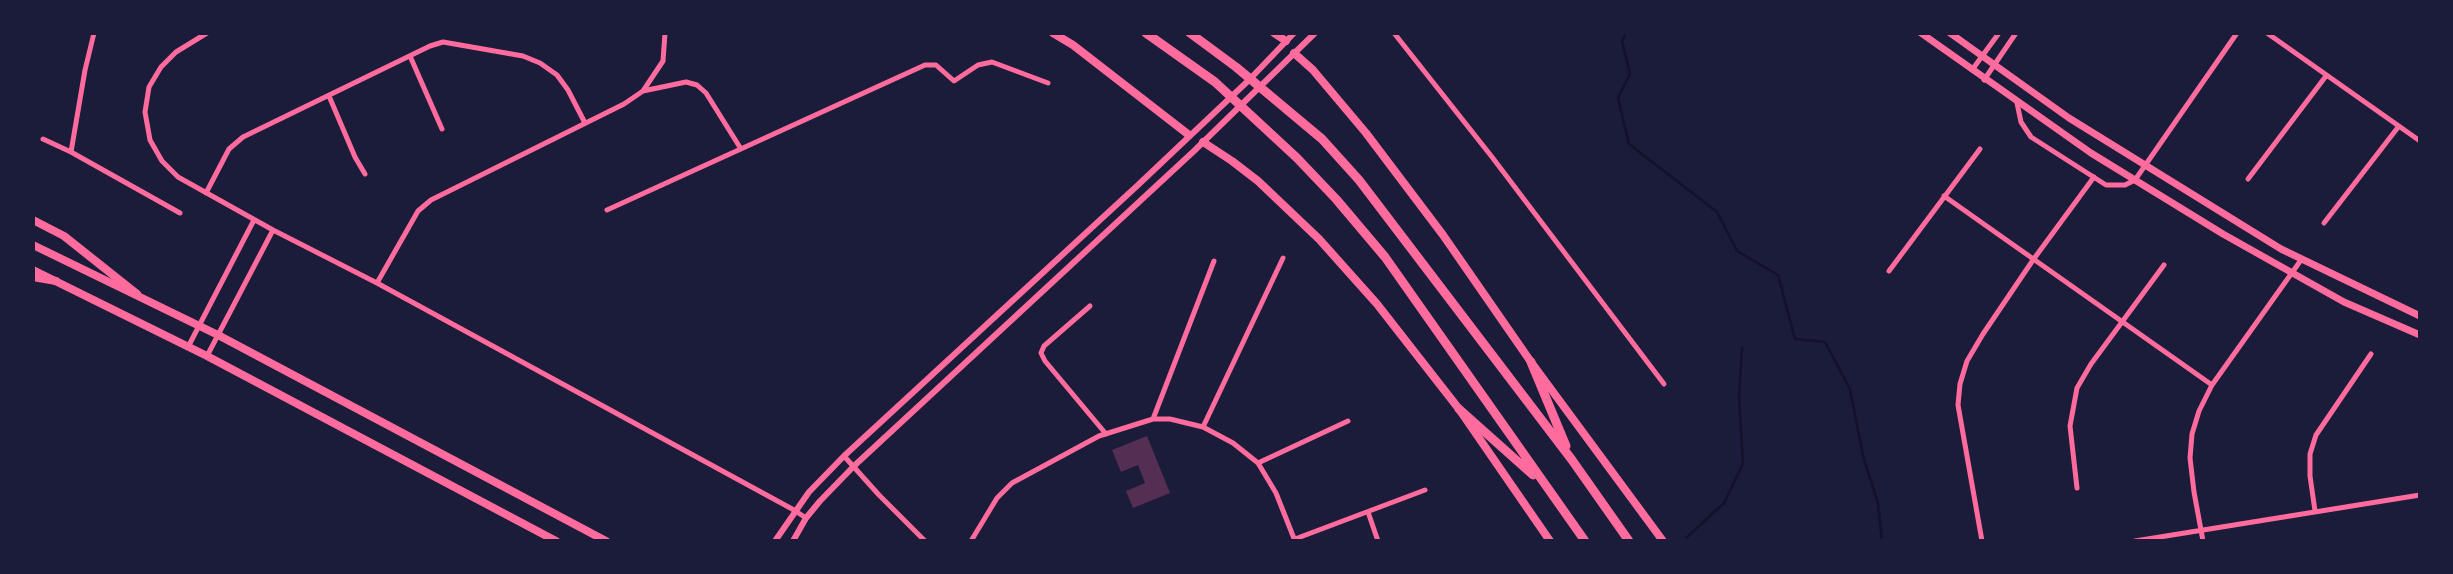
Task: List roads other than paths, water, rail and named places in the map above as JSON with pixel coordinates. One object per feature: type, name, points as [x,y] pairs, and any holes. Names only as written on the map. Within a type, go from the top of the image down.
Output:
[{"type":"highway","points":[[1146,33],[1215,82],[1253,116],[1321,183],[1385,257],[1585,541]]},
{"type":"highway","points":[[1190,33],[1236,67],[1322,139],[1359,180],[1572,460],[1629,541]]},
{"type":"highway","points":[[1531,362],[1572,460]]},
{"type":"highway","points":[[1459,408],[1544,485]]},
{"type":"main road","points":[[1053,33],[1073,45],[1189,135]]},
{"type":"main road","points":[[1274,33],[1286,41]]},
{"type":"main road","points":[[1921,33],[2017,103],[2135,180],[2344,302],[2420,335]]},
{"type":"main road","points":[[1950,33],[2069,118],[2301,260],[2420,316]]},
{"type":"main road","points":[[1294,53],[1313,70],[1366,133],[1443,235],[1531,362],[1662,541]]},
{"type":"main road","points":[[1203,142],[1258,181],[1318,239],[1377,304],[1459,408],[1550,541]]},
{"type":"main road","points":[[33,220],[64,236],[136,294]]},
{"type":"main road","points":[[33,245],[218,335],[606,541]]},
{"type":"main road","points":[[33,270],[188,346],[556,541]]},
{"type":"main road","points":[[33,277],[56,281]]},
{"type":"street","points":[[71,152],[94,33]]},
{"type":"street","points":[[207,33],[176,52],[161,67],[149,87],[145,112],[150,139],[162,161],[178,177],[794,510],[806,519]]},
{"type":"street","points":[[377,283],[418,211],[431,200],[624,104],[643,90],[663,61],[665,33]]},
{"type":"street","points":[[775,541],[794,510],[844,456],[1249,80],[1294,33]]},
{"type":"street","points":[[793,541],[806,519],[854,466],[1203,142],[1315,33]]},
{"type":"street","points":[[1394,33],[1499,166],[1664,384]]},
{"type":"street","points":[[1972,71],[1999,33]]},
{"type":"street","points":[[1984,80],[2016,33]]},
{"type":"street","points":[[2017,103],[2021,122],[2031,136],[2106,185],[2117,187],[2135,180],[2237,33]]},
{"type":"street","points":[[2267,33],[2420,141]]},
{"type":"street","points":[[206,193],[229,149],[243,137],[430,46],[443,43],[523,56],[540,63],[557,75],[586,123]]},
{"type":"street","points":[[410,56],[442,129]]},
{"type":"street","points":[[607,210],[925,65],[936,65],[954,81],[978,65],[992,62],[1048,83]]},
{"type":"street","points":[[2248,179],[2326,76]]},
{"type":"street","points":[[643,90],[686,82],[697,85],[706,93],[741,149]]},
{"type":"street","points":[[329,96],[365,174]]},
{"type":"street","points":[[2324,223],[2399,125]]},
{"type":"street","points":[[43,139],[180,213]]},
{"type":"street","points":[[1888,271],[1980,149]]},
{"type":"street","points":[[1982,541],[1958,405],[1960,384],[1967,361],[2033,260],[2094,177]]},
{"type":"street","points":[[1944,196],[2212,386]]},
{"type":"street","points":[[188,346],[254,220]]},
{"type":"street","points":[[207,356],[273,230]]},
{"type":"street","points":[[1203,427],[1283,258]]},
{"type":"street","points":[[2203,541],[2191,469],[2192,434],[2199,411],[2212,386],[2301,260]]},
{"type":"street","points":[[1153,419],[1214,261]]},
{"type":"street","points":[[2077,488],[2070,426],[2077,388],[2091,364],[2164,265]]},
{"type":"street","points":[[1090,306],[1044,346],[1041,353],[1106,434]]},
{"type":"street","points":[[2315,511],[2309,476],[2309,454],[2316,435],[2371,354]]},
{"type":"street","points":[[971,541],[997,498],[1012,483],[1106,434],[1153,419],[1170,419],[1203,427],[1233,443],[1258,463],[1276,493],[1295,540],[1425,491]]},
{"type":"street","points":[[1258,463],[1348,421]]},
{"type":"street","points":[[844,456],[925,541]]},
{"type":"street","points":[[2135,541],[2420,495]]},
{"type":"street","points":[[1368,512],[1378,541]]},
{"type":"waterway","points":[[1626,33],[1622,41],[1630,74],[1618,98],[1629,144],[1717,212],[1737,251],[1778,275],[1795,339],[1825,342],[1850,389],[1863,456],[1878,503],[1882,541]]},
{"type":"waterway","points":[[1686,538],[1724,503],[1743,464],[1739,398],[1742,348]]}]
